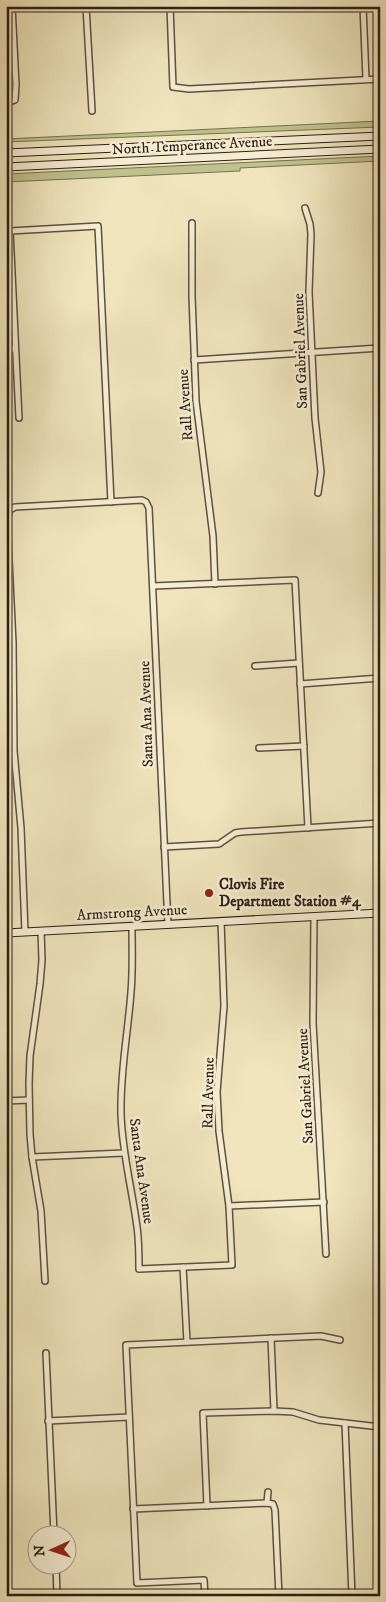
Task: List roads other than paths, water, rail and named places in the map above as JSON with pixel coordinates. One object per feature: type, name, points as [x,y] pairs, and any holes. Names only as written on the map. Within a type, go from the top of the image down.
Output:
[{"type":"main road","name":"North Temperance Avenue","points":[[6,153],[380,136]]},
{"type":"main road","name":"North Temperance Avenue","points":[[6,167],[380,149]]},
{"type":"main road","name":"Armstrong Avenue","points":[[6,933],[380,913]]},
{"type":"street","points":[[6,103],[15,100],[16,85],[12,6]]},
{"type":"street","points":[[86,6],[92,111]]},
{"type":"street","points":[[170,6],[173,87],[189,89],[380,79]]},
{"type":"street","points":[[363,6],[366,79]]},
{"type":"street","name":"San Gabriel Avenue","points":[[305,208],[311,234],[312,351],[315,418],[321,472],[318,493]]},
{"type":"street","name":"Rall Avenue","points":[[192,223],[196,401],[213,536],[216,584]]},
{"type":"street","points":[[18,418],[10,231],[98,226],[111,502],[15,507],[10,510],[7,518],[13,643],[14,751],[21,828],[25,932]]},
{"type":"street","points":[[194,360],[380,348]]},
{"type":"street","points":[[6,349],[15,349]]},
{"type":"street","name":"Santa Ana Avenue","points":[[111,502],[142,500],[146,502],[149,508],[168,925]]},
{"type":"street","points":[[153,586],[295,580],[308,828]]},
{"type":"street","points":[[254,666],[299,664]]},
{"type":"street","points":[[300,684],[380,678]]},
{"type":"street","points":[[260,748],[304,746]]},
{"type":"street","points":[[164,847],[219,844],[235,833],[241,832],[380,823]]},
{"type":"street","name":"San Gabriel Avenue","points":[[314,917],[313,1023],[326,1254]]},
{"type":"street","name":"Rall Avenue","points":[[182,1267],[232,1265],[229,1206],[219,1132],[217,1092],[224,1006],[221,921]]},
{"type":"street","name":"Santa Ana Avenue","points":[[132,927],[131,993],[121,1084],[121,1114],[124,1153],[138,1229],[139,1269],[182,1267]]},
{"type":"street","points":[[41,931],[42,960],[30,1056],[29,1100],[32,1157],[41,1211],[45,1281]]},
{"type":"street","points":[[6,1101],[29,1100]]},
{"type":"street","points":[[32,1157],[124,1153]]},
{"type":"street","points":[[229,1206],[324,1202]]},
{"type":"street","points":[[182,1267],[187,1342]]},
{"type":"street","points":[[205,1596],[204,1580],[137,1583],[126,1345],[321,1336],[340,1340]]},
{"type":"street","points":[[271,1338],[274,1411]]},
{"type":"street","points":[[46,1353],[53,1524]]},
{"type":"street","points":[[207,1506],[203,1413],[293,1412],[319,1420],[380,1427]]},
{"type":"street","points":[[48,1421],[129,1417]]},
{"type":"street","points":[[345,1423],[352,1596]]},
{"type":"street","points":[[268,1492],[270,1504],[275,1510],[279,1596]]},
{"type":"street","points":[[133,1510],[270,1504]]},
{"type":"street","points":[[56,1574],[57,1596]]},
{"type":"place","name":"Clovis Fire Department Station #4","points":[[209,893]]}]
